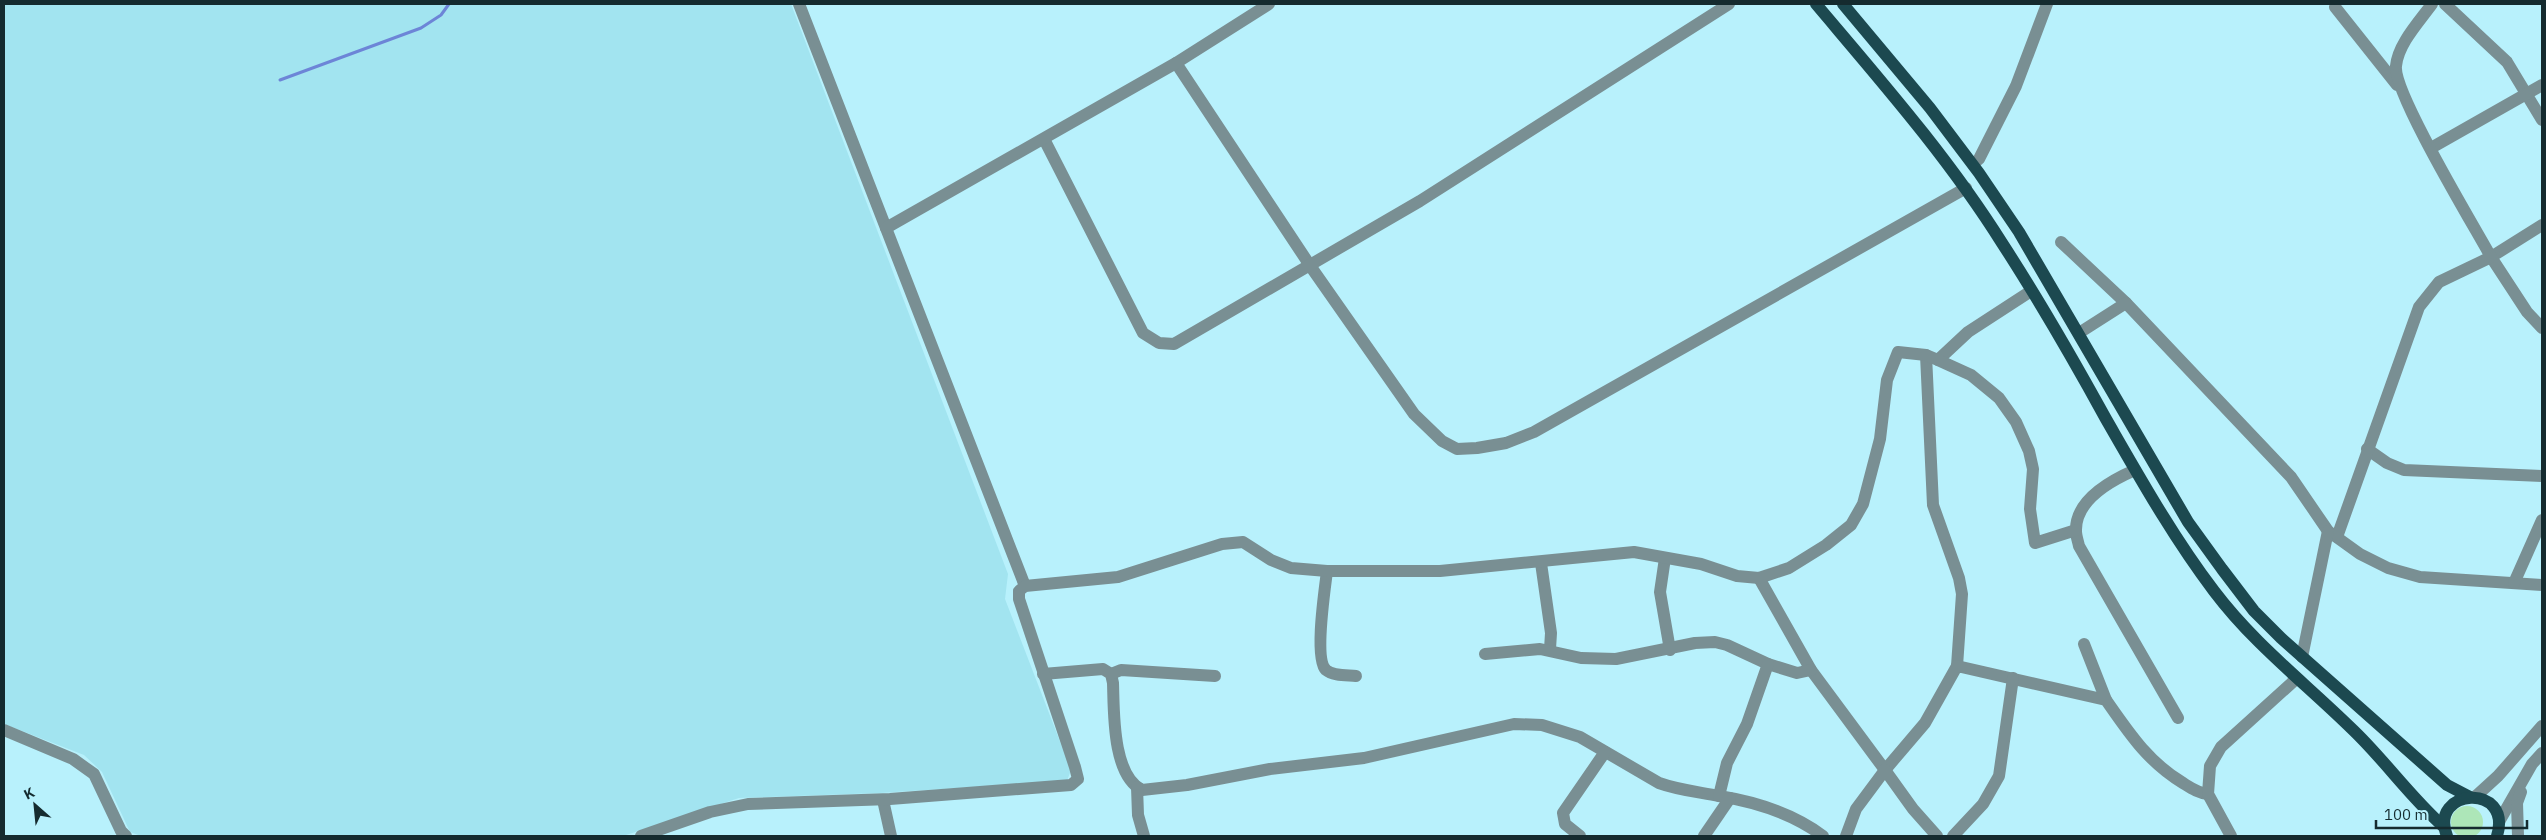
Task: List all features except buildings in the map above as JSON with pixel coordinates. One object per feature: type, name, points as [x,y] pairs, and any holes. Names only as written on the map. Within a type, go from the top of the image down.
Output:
[{"type":"main road","points":[[1816,4],[1912,116],[1966,188],[2031,291],[2176,538],[2214,592],[2255,640],[2350,727],[2397,775],[2444,832]]},
{"type":"main road","points":[[1842,4],[1930,108],[1973,164],[2019,232],[2188,522],[2254,611],[2302,657],[2447,785],[2473,797],[2486,800],[2492,805],[2499,827],[2508,836]]},
{"type":"main road","points":[[2444,832],[2445,819],[2451,806],[2463,798],[2473,797]]},
{"type":"street","points":[[799,4],[1025,586]]},
{"type":"street","points":[[886,228],[1176,63],[1269,4]]},
{"type":"street","points":[[1044,139],[1143,333],[1159,344],[1174,344],[1311,267],[1420,201],[1729,4]]},
{"type":"street","points":[[1973,164],[1979,159],[2016,86],[2047,4]]},
{"type":"street","points":[[2400,89],[2396,72],[2398,54],[2432,4]]},
{"type":"street","points":[[2445,4],[2499,53],[2542,120]]},
{"type":"street","points":[[2335,7],[2400,89],[2491,257],[2527,312],[2542,328]]},
{"type":"street","points":[[1176,63],[1311,267],[1414,414],[1442,441],[1457,449],[1506,443],[1534,432],[1966,188]]},
{"type":"street","points":[[2431,148],[2542,85]]},
{"type":"street","points":[[2302,657],[2332,534],[2367,449],[2424,299],[2448,276],[2491,257],[2542,225]]},
{"type":"street","points":[[2061,242],[2126,303],[2291,477],[2332,534],[2360,554],[2388,568],[2420,577],[2542,585]]},
{"type":"street","points":[[1932,358],[2031,291]]},
{"type":"street","points":[[2079,334],[2126,303]]},
{"type":"street","points":[[641,836],[710,812],[748,804],[883,800],[1071,785],[1078,779],[1075,767],[1019,599],[1020,591],[1025,586],[1118,577],[1222,544],[1244,542],[1271,560],[1291,568],[1326,571],[1440,571],[1634,552],[1701,564],[1737,576],[1759,578],[1789,568],[1826,545],[1851,525],[1863,504],[1880,439],[1887,380],[1898,352],[1932,358],[1971,375],[1999,398],[2016,422],[2029,450],[2033,469],[2030,510],[2035,543],[2076,530]]},
{"type":"street","points":[[1846,836],[1856,809],[1885,770],[1925,723],[1957,666],[1962,594],[1959,578],[1932,505],[1932,358]]},
{"type":"street","points":[[2367,449],[2387,463],[2404,470],[2542,476]]},
{"type":"street","points":[[2135,470],[2110,481],[2093,495],[2080,514],[2076,530],[2079,546],[2178,718]]},
{"type":"street","points":[[2514,583],[2542,520]]},
{"type":"street","points":[[1665,558],[1660,592],[1670,650]]},
{"type":"street","points":[[1541,562],[1551,633],[1550,649]]},
{"type":"street","points":[[1326,571],[1321,646],[1323,665],[1330,672],[1356,676]]},
{"type":"street","points":[[1759,578],[1811,670],[1913,809],[1937,836]]},
{"type":"street","points":[[1485,654],[1550,649],[1581,658],[1603,660],[1670,650],[1695,643],[1715,642],[1727,645],[1768,664],[1797,673],[1811,670]]},
{"type":"street","points":[[2084,644],[2106,700],[2140,748],[2152,762],[2166,773],[2198,793],[2208,794]]},
{"type":"street","points":[[1704,836],[1724,797],[1726,763],[1747,724],[1768,664]]},
{"type":"street","points":[[1957,666],[2106,700]]},
{"type":"street","points":[[1043,674],[1103,669],[1111,674],[1116,743],[1130,778],[1137,787],[1147,791],[1270,768],[1364,758],[1514,724],[1556,728],[1580,737],[1658,783],[1671,788],[1724,797],[1783,812],[1823,836]]},
{"type":"street","points":[[1111,674],[1121,670],[1215,676]]},
{"type":"street","points":[[1953,836],[1983,804],[1999,776],[2013,678]]},
{"type":"street","points":[[2231,836],[2208,794],[2210,766],[2214,756],[2296,679]]},
{"type":"street","points":[[2473,797],[2498,776],[2542,726]]},
{"type":"street","points":[[4,730],[74,759],[94,774],[121,831],[126,836]]},
{"type":"street","points":[[1580,836],[1565,824],[1563,813],[1605,752]]},
{"type":"street","points":[[2499,827],[2532,764],[2542,753]]},
{"type":"street","points":[[2518,836],[2517,803],[2532,764]]},
{"type":"street","points":[[1137,787],[1138,815],[1144,836]]},
{"type":"street","points":[[883,800],[891,836]]},
{"type":"shaded area","points":[[4,4],[791,4],[1008,574],[1005,599],[1071,770],[1067,781],[879,793],[739,798],[623,836],[141,836],[130,832],[102,772],[84,755],[4,724]]},
{"type":"green space","points":[[2467,806],[2473,807],[2478,811],[2482,816],[2482,828],[2478,833],[2473,837],[2467,838],[2461,837],[2456,833],[2452,828],[2451,822],[2452,816],[2456,811],[2461,807]]},
{"type":"waterway","points":[[280,80],[421,28],[441,15],[449,4]]}]
